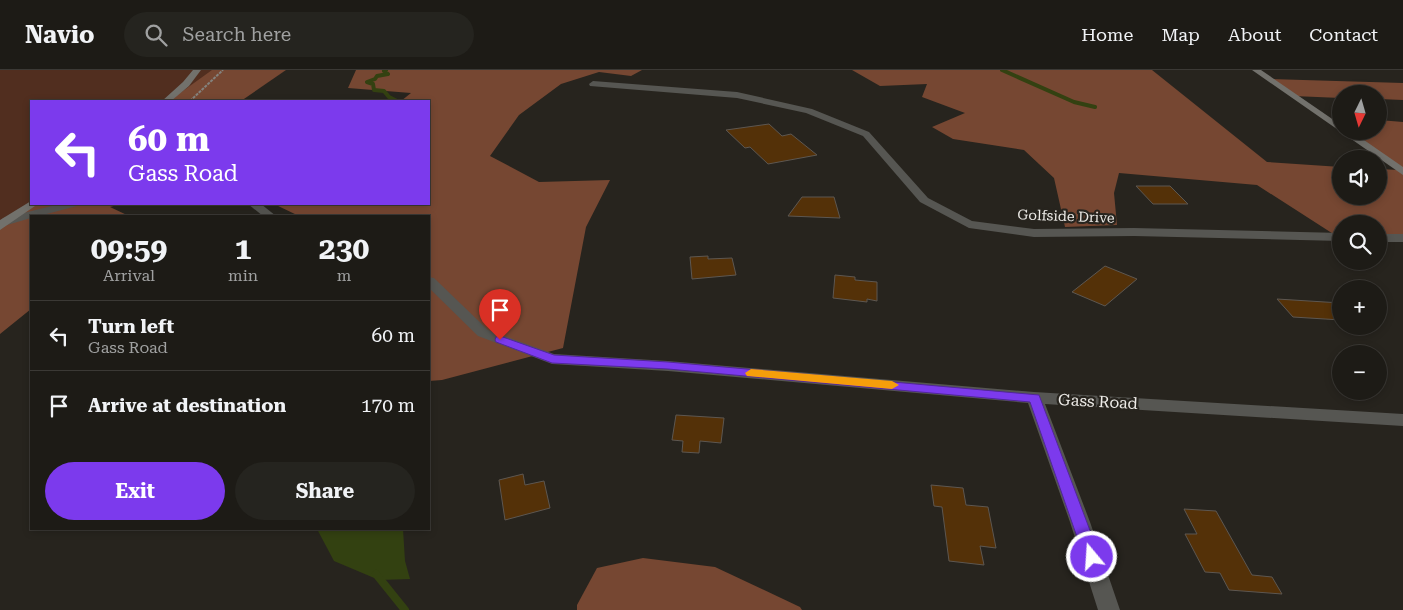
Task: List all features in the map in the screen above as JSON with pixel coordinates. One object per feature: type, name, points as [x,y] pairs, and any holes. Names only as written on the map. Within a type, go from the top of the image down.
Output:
[{"type":"street","points":[[167,100],[186,84],[197,70]]},
{"type":"street","points":[[1256,70],[1332,122]]},
{"type":"street","name":"Golfside Drive","points":[[593,84],[737,95],[809,111],[866,134],[924,200],[969,224],[1034,233],[1134,232],[1332,237]]},
{"type":"street","points":[[1357,140],[1403,172]]},
{"type":"street","points":[[4,224],[30,205]]},
{"type":"street","points":[[35,215],[70,205]]},
{"type":"street","points":[[255,205],[269,215]]},
{"type":"street","points":[[4,224],[30,216]]},
{"type":"street","points":[[1387,238],[1403,238]]},
{"type":"street","name":"Gass Road","points":[[430,282],[483,333],[552,359],[668,366],[1034,398],[1403,420]]},
{"type":"street","points":[[1034,398],[1080,522],[1109,610]]},
{"type":"path","points":[[191,100],[223,70]]},
{"type":"shaded area","points":[[0,70],[263,70],[216,100],[30,100],[30,205],[52,205],[30,215],[0,305]]},
{"type":"shaded area","points":[[212,70],[286,70],[242,100],[170,100]]},
{"type":"shaded area","points":[[356,70],[642,70],[631,76],[599,72],[561,84],[519,115],[490,156],[539,182],[610,180],[586,227],[563,348],[442,380],[430,381],[430,215],[297,215],[276,205],[430,205],[430,100],[402,100],[411,93],[348,88]]},
{"type":"shaded area","points":[[852,70],[1152,70],[1267,162],[1332,166],[1332,205],[1387,205],[1387,169],[1399,170],[1387,161],[1387,150],[1371,150],[1357,140],[1388,140],[1388,121],[1403,122],[1403,238],[1387,238],[1387,215],[1332,215],[1332,233],[1257,185],[1119,173],[1114,193],[1117,225],[1065,227],[1054,178],[1024,150],[953,139],[932,127],[965,113],[922,97],[927,84],[880,86]]},
{"type":"shaded area","points":[[1269,79],[1403,83],[1403,100],[1388,99],[1388,85],[1332,85],[1332,98],[1293,96]]},
{"type":"shaded area","points":[[30,205],[117,205],[110,207],[127,215],[30,215],[30,310],[0,334],[0,227]]},
{"type":"shaded area","points":[[318,530],[403,530],[405,561],[410,579],[379,580],[334,561]]},
{"type":"shaded area","points":[[643,558],[715,567],[800,607],[802,610],[577,610],[577,605],[597,568]]},
{"type":"building","points":[[769,124],[782,136],[791,134],[817,155],[768,164],[750,147],[745,148],[726,130]]},
{"type":"building","points":[[1136,186],[1170,186],[1188,204],[1153,204]]},
{"type":"building","points":[[802,197],[834,197],[840,218],[788,216]]},
{"type":"building","points":[[708,256],[708,259],[732,258],[736,275],[692,279],[690,257]]},
{"type":"building","points":[[1105,266],[1137,279],[1105,306],[1072,292]]},
{"type":"building","points":[[835,275],[855,277],[855,280],[877,282],[877,301],[867,299],[867,302],[833,298]]},
{"type":"building","points":[[1277,299],[1332,302],[1332,319],[1293,317]]},
{"type":"building","points":[[676,415],[724,418],[721,443],[700,441],[699,453],[682,452],[683,441],[672,440]]},
{"type":"building","points":[[523,474],[525,485],[544,481],[550,508],[505,520],[499,480]]},
{"type":"building","points":[[931,485],[963,488],[966,505],[988,507],[996,548],[980,546],[984,565],[949,561],[942,507],[934,506]]},
{"type":"building","points":[[1184,509],[1216,511],[1252,575],[1272,577],[1282,594],[1229,590],[1220,573],[1205,572],[1185,534],[1197,534]]},
{"type":"waterway","points":[[386,70],[384,71],[388,74],[377,76],[375,79],[367,82],[373,84],[374,90],[384,91],[395,100]]},
{"type":"waterway","points":[[1002,70],[1074,102],[1095,107]]},
{"type":"waterway","points":[[376,574],[405,610]]},
{"type":"slow traffic","points":[[751,373],[892,385]]},
{"type":"route","points":[[500,340],[552,359],[668,366],[1034,398],[1092,557]]}]
